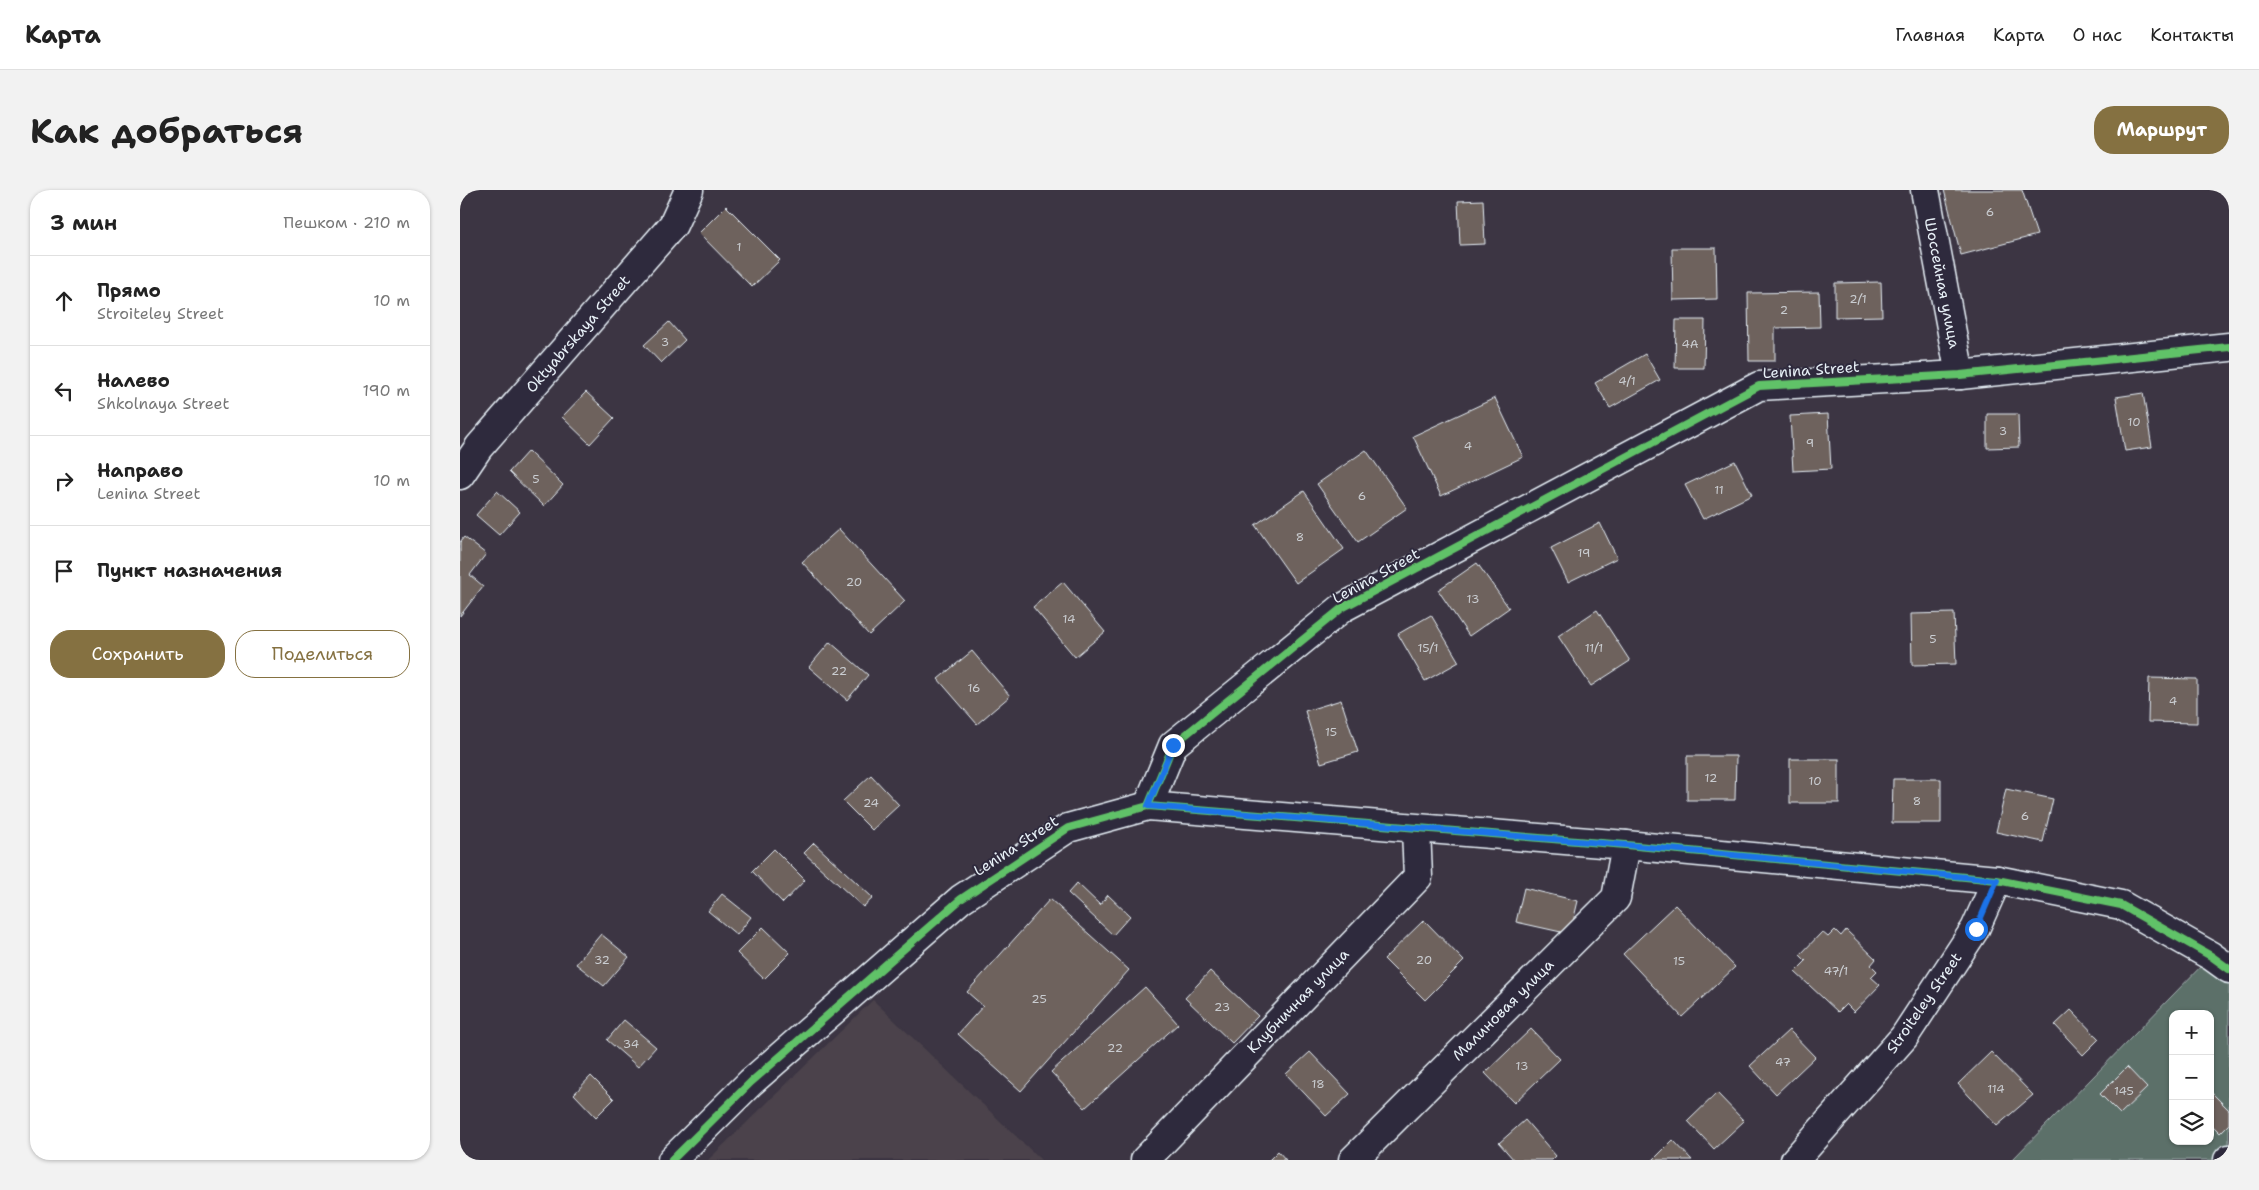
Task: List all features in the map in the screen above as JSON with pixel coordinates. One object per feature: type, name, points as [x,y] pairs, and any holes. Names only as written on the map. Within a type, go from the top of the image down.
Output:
[{"type":"street","name":"Oktyabrskaya Street","points":[[460,475],[479,448],[673,225],[689,190]]},
{"type":"street","name":"Шоссейная улица","points":[[1924,190],[1960,375]]},
{"type":"street","name":"Lenina Street","points":[[672,1160],[751,1082],[961,899],[1068,828],[1148,806],[1173,745],[1342,608],[1742,395],[1760,386],[1960,375],[2229,347]]},
{"type":"street","points":[[1148,806],[1626,845],[1997,880],[2121,904],[2211,956],[2229,969]]},
{"type":"street","name":"Клубничная улица","points":[[1144,1160],[1418,877],[1416,829]]},
{"type":"street","name":"Малиновая улица","points":[[1352,1160],[1616,898],[1626,845]]},
{"type":"street","name":"Stroiteley Street","points":[[1795,1160],[1904,1037],[1976,929],[1997,880]]},
{"type":"shaded area","points":[[873,1000],[1041,1160],[708,1160]]},
{"type":"green space","points":[[2211,956],[2229,969],[2229,1160],[2012,1160]]},
{"type":"building","points":[[1944,190],[2022,190],[2037,235],[1961,255]]},
{"type":"building","points":[[1483,200],[1485,244],[1460,245],[1458,201]]},
{"type":"building","points":[[726,206],[780,260],[752,287],[699,233]]},
{"type":"building","points":[[1672,248],[1716,248],[1717,299],[1673,300]]},
{"type":"building","points":[[1881,282],[1882,316],[1835,317],[1835,283]]},
{"type":"building","points":[[1819,292],[1820,327],[1775,328],[1775,361],[1749,361],[1748,293]]},
{"type":"building","points":[[1676,320],[1705,320],[1704,368],[1675,368]]},
{"type":"building","points":[[669,322],[685,340],[661,363],[644,345]]},
{"type":"building","points":[[1645,354],[1660,380],[1610,408],[1595,383]]},
{"type":"building","points":[[586,392],[614,418],[590,444],[562,417]]},
{"type":"building","points":[[2143,393],[2152,447],[2125,451],[2116,397]]},
{"type":"building","points":[[1495,398],[1523,457],[1441,496],[1413,436]]},
{"type":"building","points":[[1828,414],[1831,469],[1793,471],[1790,416]]},
{"type":"building","points":[[1987,414],[2018,414],[2019,447],[1987,448]]},
{"type":"building","points":[[1366,450],[1407,508],[1358,542],[1317,484]]},
{"type":"building","points":[[528,451],[563,485],[544,506],[509,472]]},
{"type":"building","points":[[1735,461],[1752,495],[1703,519],[1685,485]]},
{"type":"building","points":[[497,491],[520,512],[499,535],[476,515]]},
{"type":"building","points":[[1304,491],[1344,549],[1296,583],[1255,525]]},
{"type":"building","points":[[1600,523],[1617,558],[1568,582],[1551,548]]},
{"type":"building","points":[[839,529],[905,601],[869,635],[802,562]]},
{"type":"building","points":[[464,537],[486,554],[470,575],[483,586],[460,616],[460,542]]},
{"type":"building","points":[[1477,563],[1509,608],[1469,636],[1438,590]]},
{"type":"building","points":[[1063,582],[1105,632],[1075,657],[1033,607]]},
{"type":"building","points":[[1597,610],[1630,661],[1591,686],[1558,636]]},
{"type":"building","points":[[1954,613],[1956,664],[1912,665],[1911,614]]},
{"type":"building","points":[[1431,615],[1459,662],[1425,681],[1398,634]]},
{"type":"building","points":[[830,642],[868,675],[847,700],[809,667]]},
{"type":"building","points":[[972,651],[1010,696],[977,724],[938,679]]},
{"type":"building","points":[[2149,678],[2197,679],[2197,723],[2148,722]]},
{"type":"building","points":[[1341,700],[1358,752],[1321,763],[1305,711]]},
{"type":"building","points":[[1687,756],[1736,756],[1735,800],[1687,800]]},
{"type":"building","points":[[1790,759],[1839,759],[1839,803],[1790,803]]},
{"type":"building","points":[[871,775],[899,805],[872,830],[843,801]]},
{"type":"building","points":[[1893,779],[1941,779],[1941,823],[1892,823]]},
{"type":"building","points":[[2006,789],[2053,799],[2043,842],[1996,832]]},
{"type":"building","points":[[814,843],[873,898],[863,907],[804,853]]},
{"type":"building","points":[[774,849],[805,880],[783,903],[752,871]]},
{"type":"building","points":[[1077,883],[1100,905],[1108,895],[1130,916],[1113,935],[1068,893]]},
{"type":"building","points":[[1524,888],[1578,901],[1570,934],[1516,922]]},
{"type":"building","points":[[722,894],[751,917],[737,935],[708,911]]},
{"type":"building","points":[[1050,899],[1129,970],[1021,1091],[958,1034],[983,1006],[967,992]]},
{"type":"building","points":[[1675,905],[1735,967],[1682,1017],[1623,954]]},
{"type":"building","points":[[1424,920],[1464,961],[1425,1000],[1384,959]]},
{"type":"building","points":[[763,927],[790,953],[764,979],[737,953]]},
{"type":"building","points":[[1835,930],[1841,936],[1846,930],[1876,959],[1871,965],[1877,971],[1871,977],[1880,985],[1854,1012],[1846,1004],[1838,1012],[1795,972],[1806,961],[1800,955],[1822,932],[1828,937]]},
{"type":"building","points":[[601,934],[629,957],[604,986],[576,964]]},
{"type":"building","points":[[1210,971],[1258,1016],[1232,1043],[1185,998]]},
{"type":"building","points":[[1145,987],[1178,1024],[1085,1108],[1051,1072]]},
{"type":"building","points":[[2071,1010],[2099,1039],[2083,1055],[2055,1025]]},
{"type":"building","points":[[624,1020],[656,1047],[638,1067],[607,1040]]},
{"type":"building","points":[[1531,1029],[1560,1059],[1514,1103],[1485,1073]]},
{"type":"building","points":[[1789,1030],[1815,1057],[1776,1094],[1750,1066]]},
{"type":"building","points":[[1310,1052],[1350,1094],[1326,1116],[1286,1074]]},
{"type":"building","points":[[1991,1052],[2033,1095],[1997,1126],[1958,1084]]},
{"type":"building","points":[[2127,1067],[2147,1088],[2120,1114],[2100,1094]]},
{"type":"building","points":[[591,1076],[614,1099],[596,1117],[574,1094]]},
{"type":"building","points":[[1717,1093],[1744,1121],[1714,1149],[1688,1121]]},
{"type":"building","points":[[2214,1095],[2229,1110],[2229,1124],[2220,1133],[2214,1127]]},
{"type":"building","points":[[1525,1120],[1556,1156],[1552,1160],[1514,1160],[1499,1143]]},
{"type":"building","points":[[1673,1140],[1692,1160],[1653,1160]]},
{"type":"building","points":[[1278,1151],[1286,1160],[1269,1160]]},
{"type":"cycle path","points":[[1148,806],[1173,745],[1342,608],[1759,386],[1960,375],[2229,347]]},
{"type":"cycle path","points":[[672,1160],[751,1082],[961,899],[1068,828],[1148,806],[1626,845],[1997,880],[2121,905],[2211,956],[2229,969]]},
{"type":"route","points":[[1173,745],[1148,806],[1626,845],[1997,880],[1976,929]]}]
